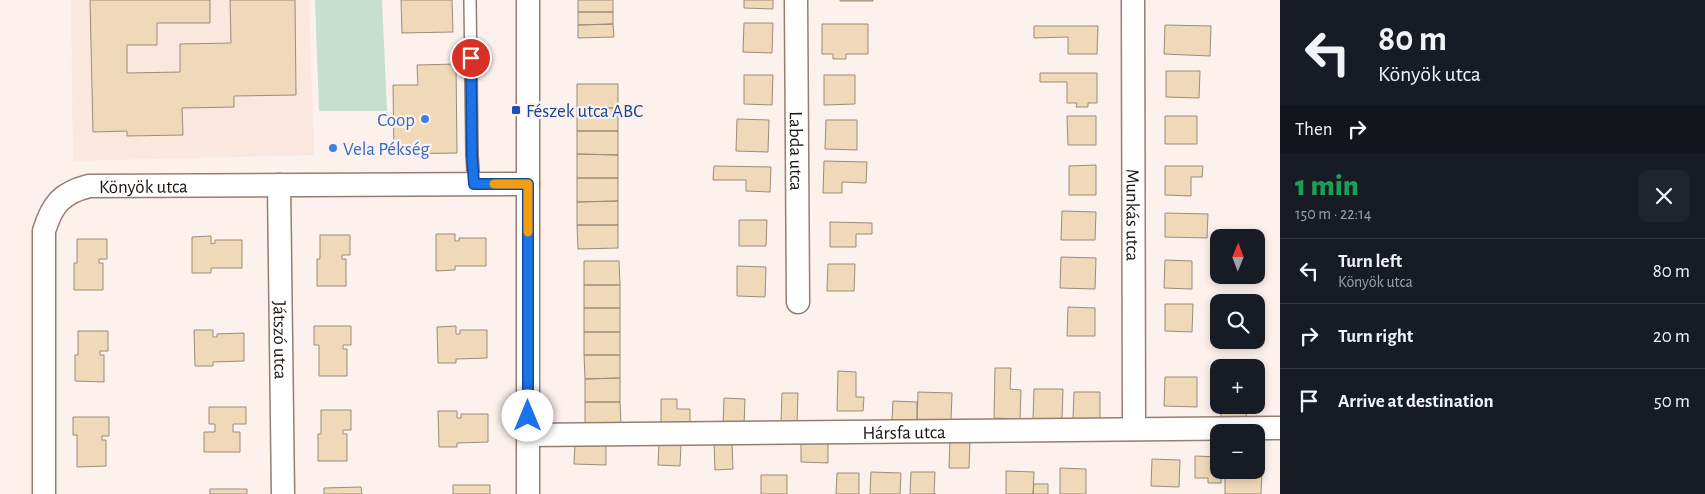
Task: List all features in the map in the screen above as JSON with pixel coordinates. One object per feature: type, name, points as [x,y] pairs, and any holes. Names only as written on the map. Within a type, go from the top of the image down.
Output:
[{"type":"street","points":[[528,0],[528,494]]},
{"type":"street","name":"Labda utca","points":[[796,0],[798,302]]},
{"type":"street","name":"Munkás utca","points":[[1133,0],[1134,429]]},
{"type":"street","name":"Könyök utca","points":[[44,494],[44,231],[50,213],[60,199],[76,189],[89,186],[528,184]]},
{"type":"street","name":"Játszó utca","points":[[279,185],[283,494]]},
{"type":"street","name":"Hársfa utca","points":[[528,435],[1280,428]]},
{"type":"lane","points":[[470,0],[474,184]]},
{"type":"shaded area","points":[[71,0],[309,0],[314,155],[73,161]]},
{"type":"green space","points":[[315,0],[382,0],[387,111],[319,111]]},
{"type":"building","points":[[90,0],[210,0],[210,23],[157,23],[157,45],[127,45],[127,73],[180,72],[180,44],[231,43],[230,0],[295,0],[296,95],[234,96],[234,107],[182,108],[183,135],[127,136],[127,131],[93,132]]},
{"type":"building","points":[[401,0],[452,0],[453,32],[402,33]]},
{"type":"building","points":[[578,0],[613,0],[613,12],[578,12]]},
{"type":"building","points":[[744,0],[773,0],[773,9],[744,8]]},
{"type":"building","points":[[873,0],[873,1],[840,1]]},
{"type":"building","points":[[578,12],[613,12],[613,24],[578,25]]},
{"type":"building","points":[[744,23],[773,23],[772,53],[743,52]]},
{"type":"building","points":[[613,24],[614,37],[578,38],[578,25]]},
{"type":"building","points":[[822,24],[868,24],[868,54],[846,54],[846,59],[833,59],[833,54],[822,54]]},
{"type":"building","points":[[1165,25],[1211,26],[1210,56],[1164,54]]},
{"type":"building","points":[[1034,26],[1098,26],[1097,54],[1068,54],[1068,37],[1034,38]]},
{"type":"building","name":"Coop","points":[[456,64],[457,153],[394,154],[393,85],[418,85],[417,65]]},
{"type":"building","points":[[1166,71],[1200,71],[1199,98],[1166,97]]},
{"type":"building","points":[[1040,73],[1097,73],[1097,103],[1088,103],[1088,107],[1076,107],[1077,103],[1067,103],[1067,82],[1040,82]]},
{"type":"building","points":[[744,75],[773,75],[772,105],[744,104]]},
{"type":"building","points":[[824,75],[855,75],[855,104],[824,105]]},
{"type":"building","points":[[577,84],[618,84],[618,108],[577,108]]},
{"type":"building","points":[[577,108],[618,108],[618,131],[577,131]]},
{"type":"building","points":[[1067,116],[1096,116],[1096,145],[1068,145]]},
{"type":"building","points":[[1165,116],[1197,116],[1197,144],[1165,144]]},
{"type":"building","points":[[737,119],[769,120],[768,152],[736,151]]},
{"type":"building","points":[[826,120],[857,120],[857,150],[825,149]]},
{"type":"building","points":[[577,131],[618,131],[618,155],[577,154]]},
{"type":"building","points":[[577,154],[618,155],[618,178],[577,178]]},
{"type":"building","points":[[824,161],[867,162],[866,183],[842,182],[842,193],[823,193]]},
{"type":"building","points":[[1096,165],[1096,195],[1069,195],[1069,166]]},
{"type":"building","points":[[714,166],[771,167],[770,192],[746,191],[746,180],[713,180]]},
{"type":"building","points":[[1165,166],[1203,166],[1202,177],[1191,177],[1191,196],[1165,195]]},
{"type":"building","points":[[577,178],[618,178],[618,201],[577,202]]},
{"type":"building","points":[[618,201],[618,225],[577,225],[577,202]]},
{"type":"building","points":[[1062,211],[1096,212],[1095,240],[1061,240]]},
{"type":"building","points":[[1165,213],[1208,214],[1207,238],[1165,237]]},
{"type":"building","points":[[739,220],[767,220],[766,246],[739,246]]},
{"type":"building","points":[[830,222],[872,223],[872,234],[856,234],[856,247],[830,247]]},
{"type":"building","points":[[577,225],[618,225],[618,248],[578,249]]},
{"type":"building","points":[[436,234],[455,234],[455,241],[459,241],[459,238],[486,238],[486,266],[455,266],[455,270],[436,271]]},
{"type":"building","points":[[320,235],[350,235],[350,255],[342,255],[342,259],[346,259],[346,286],[317,286],[317,259],[320,259]]},
{"type":"building","points":[[211,236],[211,244],[215,243],[215,240],[242,240],[242,268],[211,268],[211,273],[192,273],[192,237]]},
{"type":"building","points":[[77,239],[107,239],[107,259],[99,259],[99,263],[103,263],[103,290],[74,290],[74,263],[77,263]]},
{"type":"building","points":[[1061,257],[1096,258],[1095,289],[1060,288]]},
{"type":"building","points":[[1165,260],[1192,261],[1192,289],[1164,288]]},
{"type":"building","points":[[584,261],[619,261],[620,285],[584,285]]},
{"type":"building","points":[[828,264],[855,264],[854,291],[827,291]]},
{"type":"building","points":[[737,266],[766,267],[765,297],[737,296]]},
{"type":"building","points":[[584,285],[620,285],[620,308],[584,308]]},
{"type":"building","points":[[1165,304],[1193,304],[1192,332],[1165,331]]},
{"type":"building","points":[[1068,307],[1095,308],[1095,336],[1067,336]]},
{"type":"building","points":[[584,308],[620,308],[620,332],[584,332]]},
{"type":"building","points":[[314,326],[351,326],[351,345],[343,345],[343,349],[347,349],[347,376],[319,376],[319,345],[314,345]]},
{"type":"building","points":[[456,326],[456,334],[460,334],[460,330],[487,330],[487,358],[456,359],[456,363],[438,363],[437,327]]},
{"type":"building","points":[[194,330],[213,330],[213,337],[217,337],[217,334],[244,333],[244,361],[213,362],[213,366],[195,366]]},
{"type":"building","points":[[78,331],[108,331],[108,351],[100,351],[100,355],[104,355],[104,382],[75,381],[75,355],[78,355]]},
{"type":"building","points":[[584,332],[620,332],[620,355],[584,355]]},
{"type":"building","points":[[584,355],[620,355],[620,378],[585,379]]},
{"type":"building","points":[[995,368],[1011,368],[1010,389],[1021,390],[1020,419],[994,418]]},
{"type":"building","points":[[838,371],[856,372],[856,397],[864,397],[863,411],[837,411]]},
{"type":"building","points":[[1165,377],[1197,377],[1197,407],[1164,406]]},
{"type":"building","points":[[620,378],[620,402],[585,402],[585,379]]},
{"type":"building","points":[[1034,389],[1063,389],[1062,419],[1033,419]]},
{"type":"building","points":[[918,392],[952,393],[951,421],[917,421]]},
{"type":"building","points":[[1074,392],[1100,392],[1100,420],[1073,419]]},
{"type":"building","points":[[782,393],[798,393],[797,424],[781,423]]},
{"type":"building","points":[[724,398],[745,399],[744,426],[723,425]]},
{"type":"building","points":[[661,399],[677,399],[677,409],[690,409],[690,426],[661,425]]},
{"type":"building","points":[[893,401],[917,402],[917,421],[892,420]]},
{"type":"building","points":[[585,402],[620,402],[621,425],[585,425]]},
{"type":"building","points":[[209,407],[246,407],[246,424],[233,424],[233,432],[240,432],[240,452],[204,452],[204,432],[215,432],[215,424],[209,424]]},
{"type":"building","points":[[321,410],[351,410],[351,430],[343,430],[343,434],[347,434],[347,461],[318,461],[318,434],[321,434]]},
{"type":"building","points":[[438,411],[457,411],[457,418],[461,418],[461,414],[488,414],[488,442],[457,443],[457,447],[439,447]]},
{"type":"building","points":[[1221,414],[1246,414],[1246,418],[1221,417]]},
{"type":"building","points":[[73,417],[109,417],[109,436],[102,436],[102,440],[106,440],[106,466],[77,467],[77,435],[73,435]]},
{"type":"building","points":[[950,440],[970,440],[969,468],[949,468]]},
{"type":"building","points":[[801,442],[828,442],[828,463],[801,462]]},
{"type":"building","points":[[575,443],[606,444],[606,465],[574,464]]},
{"type":"building","points":[[714,443],[732,443],[733,469],[715,470]]},
{"type":"building","points":[[659,444],[681,444],[680,466],[658,465]]},
{"type":"building","points":[[1195,456],[1210,457],[1210,479],[1221,479],[1221,483],[1208,483],[1208,478],[1195,478]]},
{"type":"building","points":[[1152,459],[1180,460],[1179,487],[1151,486]]},
{"type":"building","points":[[1060,468],[1086,469],[1086,494],[1060,494]]},
{"type":"building","points":[[1006,471],[1034,472],[1033,494],[1006,494]]},
{"type":"building","points":[[871,472],[901,473],[900,494],[870,494]]},
{"type":"building","points":[[911,472],[935,472],[934,494],[910,494]]},
{"type":"building","points":[[837,473],[859,473],[859,494],[836,494]]},
{"type":"building","points":[[761,475],[787,475],[787,494],[761,494]]},
{"type":"building","points":[[1225,479],[1262,479],[1261,494],[1225,494]]},
{"type":"building","points":[[1034,484],[1048,484],[1048,494],[1033,494]]},
{"type":"building","points":[[453,485],[490,485],[490,494],[453,494]]},
{"type":"building","points":[[361,487],[362,494],[324,494],[324,488]]},
{"type":"building","points":[[210,489],[247,489],[247,494],[210,494]]},
{"type":"slow traffic","points":[[494,184],[528,184],[528,232]]},
{"type":"place","name":"Fészek utca ABC","points":[[516,110]]},
{"type":"place","name":"Coop","points":[[425,119]]},
{"type":"place","name":"Vela Pékség","points":[[333,148]]},
{"type":"route","points":[[471,58],[474,184],[528,184],[528,416]]}]
